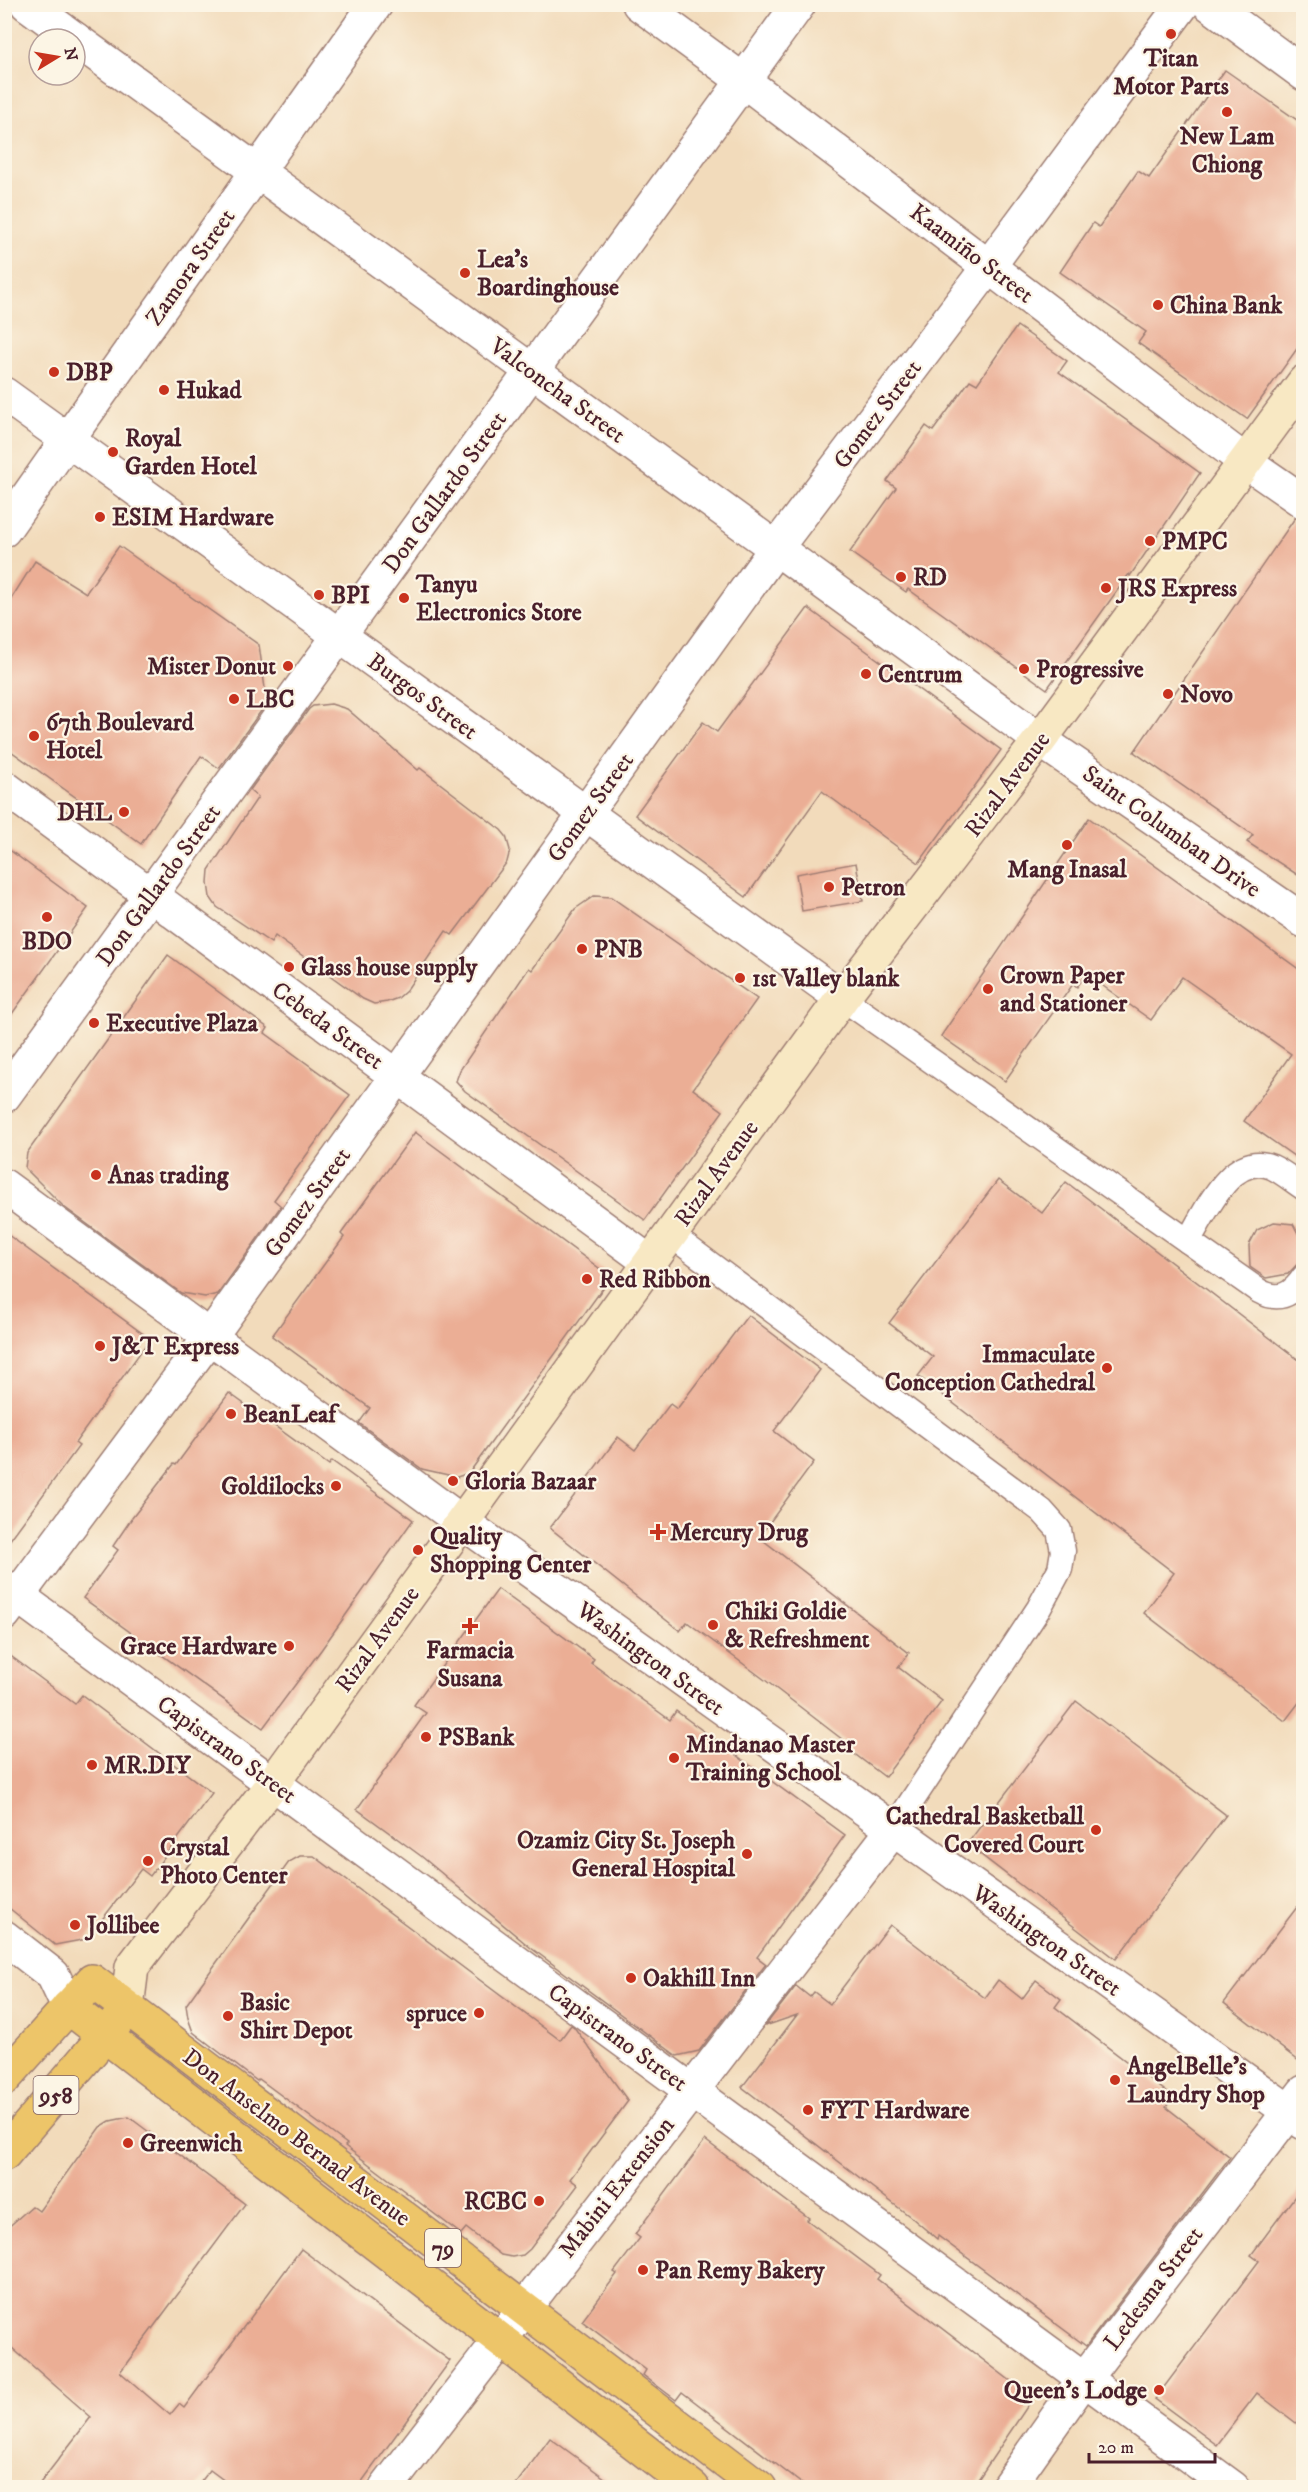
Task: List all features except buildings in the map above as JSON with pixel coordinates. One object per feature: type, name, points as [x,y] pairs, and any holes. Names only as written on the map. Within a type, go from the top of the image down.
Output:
[{"type":"main road","name":"Rizal Avenue","points":[[132,1967],[273,1783],[842,998],[1040,740],[1304,382]]},
{"type":"main road","points":[[68,2007],[92,1981],[132,1967],[128,2008],[106,2034]]},
{"type":"main road","name":"Don Anselmo Bernad Avenue","points":[[92,1981],[760,2487]]},
{"type":"main road","name":"Don Anselmo Bernad Avenue","points":[[68,2007],[693,2487]]},
{"type":"main road","name":"958","points":[[4,2079],[68,2007]]},
{"type":"main road","name":"958","points":[[4,2154],[106,2034]]},
{"type":"street","name":"Valconcha Street","points":[[27,4],[59,27]]},
{"type":"street","name":"Zamora Street","points":[[4,530],[376,4]]},
{"type":"street","name":"Kaamiño Street","points":[[639,4],[1246,462],[1304,502]]},
{"type":"street","name":"Don Gallardo Street","points":[[4,1096],[799,4]]},
{"type":"street","name":"Gomez Street","points":[[9,1599],[210,1337],[776,548],[1183,4]]},
{"type":"street","points":[[1209,4],[1304,74]]},
{"type":"street","name":"Valconcha Street","points":[[87,48],[1040,740]]},
{"type":"street","name":"Burgos Street","points":[[4,394],[842,998]]},
{"type":"street","name":"Saint Columban Drive","points":[[1040,740],[1304,921]]},
{"type":"street","name":"Cebeda Street","points":[[4,787],[651,1263]]},
{"type":"street","name":"Washington Street","points":[[4,1186],[462,1522],[892,1831],[1299,2109]]},
{"type":"street","name":"Capistrano Street","points":[[9,1599],[273,1783],[1233,2487]]},
{"type":"street","name":"Mabini Extension","points":[[386,2487],[892,1831]]},
{"type":"street","points":[[4,1936],[53,1975],[68,2007]]},
{"type":"street","points":[[53,1975],[92,1981]]},
{"type":"street","name":"Ledesma Street","points":[[1007,2487],[1084,2379],[1299,2109]]},
{"type":"lane","points":[[842,998],[1270,1297],[1281,1297],[1291,1292],[1304,1277]]},
{"type":"lane","points":[[1188,1241],[1230,1175],[1243,1167],[1257,1164],[1272,1167],[1304,1188]]},
{"type":"lane","points":[[671,1234],[1042,1511],[1059,1530],[1064,1551],[1060,1569],[1039,1608],[892,1831]]},
{"type":"place","name":"Titan Motor Parts","points":[[1171,34]]},
{"type":"place","name":"New Lam Chiong","points":[[1227,112]]},
{"type":"place","name":"Lea’s Boardinghouse","points":[[465,273]]},
{"type":"place","name":"China Bank","points":[[1158,305]]},
{"type":"place","name":"DBP","points":[[54,372]]},
{"type":"place","name":"Hukad","points":[[164,390]]},
{"type":"place","name":"Royal Garden Hotel","points":[[113,452]]},
{"type":"place","name":"ESIM Hardware","points":[[100,517]]},
{"type":"place","name":"PMPC","points":[[1150,541]]},
{"type":"place","name":"RD","points":[[901,577]]},
{"type":"place","name":"JRS Express","points":[[1106,588]]},
{"type":"place","name":"BPI","points":[[319,595]]},
{"type":"place","name":"Tanyu Electronics Store","points":[[404,598]]},
{"type":"place","name":"Mister Donut","points":[[288,666]]},
{"type":"place","name":"Progressive","points":[[1024,669]]},
{"type":"place","name":"Centrum","points":[[866,674]]},
{"type":"place","name":"Novo","points":[[1168,694]]},
{"type":"place","name":"LBC","points":[[234,699]]},
{"type":"place","name":"67th Boulevard Hotel","points":[[34,736]]},
{"type":"place","name":"DHL","points":[[124,812]]},
{"type":"place","name":"Mang Inasal","points":[[1067,845]]},
{"type":"place","name":"Petron","points":[[829,887]]},
{"type":"place","name":"BDO","points":[[47,917]]},
{"type":"place","name":"PNB","points":[[582,949]]},
{"type":"place","name":"Glass house supply","points":[[289,967]]},
{"type":"place","name":"1st Valley blank","points":[[740,978]]},
{"type":"place","name":"Crown Paper and Stationer","points":[[988,989]]},
{"type":"place","name":"Executive Plaza","points":[[94,1023]]},
{"type":"place","name":"Anas trading","points":[[96,1175]]},
{"type":"place","name":"Red Ribbon","points":[[587,1279]]},
{"type":"place","name":"J&T Express","points":[[100,1346]]},
{"type":"place","name":"Immaculate Conception Cathedral","points":[[1107,1368]]},
{"type":"place","name":"BeanLeaf","points":[[231,1414]]},
{"type":"place","name":"Gloria Bazaar","points":[[453,1481]]},
{"type":"place","name":"Goldilocks","points":[[336,1486]]},
{"type":"place","name":"Mercury Drug","points":[[658,1532]]},
{"type":"place","name":"Quality Shopping Center","points":[[418,1550]]},
{"type":"place","name":"Chiki Goldie & Refreshment","points":[[713,1625]]},
{"type":"place","name":"Farmacia Susana","points":[[470,1626]]},
{"type":"place","name":"Grace Hardware","points":[[289,1646]]},
{"type":"place","name":"PSBank","points":[[426,1737]]},
{"type":"place","name":"Mindanao Master Training School","points":[[674,1758]]},
{"type":"place","name":"MR.DIY","points":[[92,1765]]},
{"type":"place","name":"Cathedral Basketball Covered Court","points":[[1096,1830]]},
{"type":"place","name":"Ozamiz City St. Joseph General Hospital","points":[[747,1854]]},
{"type":"place","name":"Crystal Photo Center","points":[[148,1861]]},
{"type":"place","name":"Jollibee","points":[[75,1925]]},
{"type":"place","name":"Oakhill Inn","points":[[631,1978]]},
{"type":"place","name":"spruce","points":[[479,2013]]},
{"type":"place","name":"Basic Shirt Depot","points":[[228,2016]]},
{"type":"place","name":"AngelBelle's Laundry Shop","points":[[1115,2080]]},
{"type":"place","name":"FYT Hardware","points":[[808,2110]]},
{"type":"place","name":"Greenwich","points":[[128,2143]]},
{"type":"place","name":"RCBC","points":[[539,2201]]},
{"type":"place","name":"Pan Remy Bakery","points":[[643,2270]]},
{"type":"place","name":"Queen's Lodge","points":[[1159,2390]]}]
